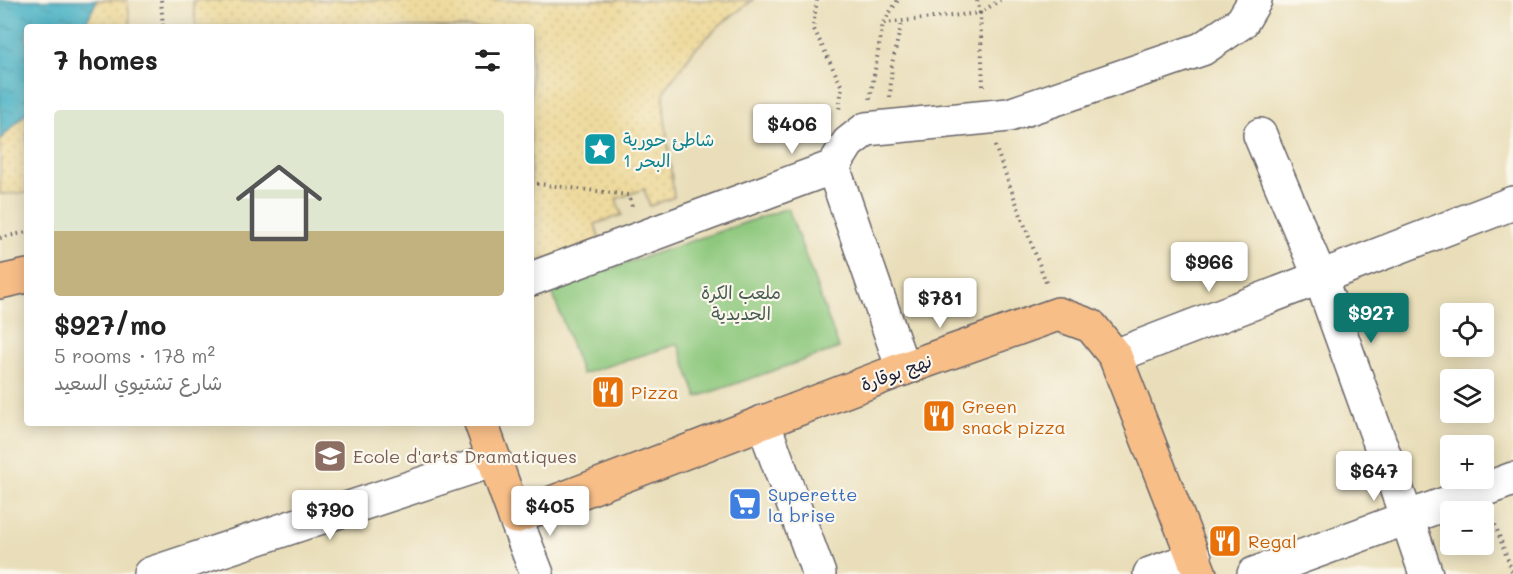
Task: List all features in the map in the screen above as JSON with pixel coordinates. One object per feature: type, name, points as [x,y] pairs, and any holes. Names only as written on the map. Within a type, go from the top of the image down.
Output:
[{"type":"main road","points":[[0,282],[24,277]]},
{"type":"main road","points":[[1058,314],[1091,326],[1115,356],[1198,566]]},
{"type":"main road","name":"نهج بوقارة","points":[[515,517],[903,369],[1058,314]]},
{"type":"main road","points":[[482,426],[515,517]]},
{"type":"street","points":[[534,278],[833,167],[848,143],[866,129],[1009,115],[1202,49],[1242,22],[1255,0]]},
{"type":"street","points":[[1260,135],[1320,277],[1426,574]]},
{"type":"street","points":[[833,167],[903,369]]},
{"type":"street","points":[[1115,356],[1513,203]]},
{"type":"street","points":[[763,422],[819,574]]},
{"type":"street","points":[[150,574],[494,460]]},
{"type":"street","points":[[1254,574],[1513,478]]},
{"type":"street","points":[[515,517],[537,574]]},
{"type":"street","points":[[1150,574],[1198,566]]},
{"type":"path","points":[[161,0],[163,24]]},
{"type":"path","points":[[817,0],[813,27],[842,87],[838,117]]},
{"type":"path","points":[[868,110],[883,23],[898,0]]},
{"type":"path","points":[[977,0],[980,13],[985,117],[1058,314]]},
{"type":"path","points":[[883,23],[980,13],[1000,0]]},
{"type":"path","points":[[889,105],[892,64],[902,21]]},
{"type":"path","points":[[534,183],[628,195]]},
{"type":"path","points":[[0,238],[24,233]]},
{"type":"path","points":[[1482,490],[1513,574]]},
{"type":"sand","points":[[97,0],[127,0],[131,24],[85,24]]},
{"type":"sand","name":"شاطئ حورية البحر 1","points":[[193,0],[753,0],[721,24],[694,50],[664,91],[674,197],[650,206],[644,189],[616,199],[622,215],[595,224],[600,241],[534,263],[534,24],[196,24]]},
{"type":"sand","points":[[24,115],[24,193],[0,194],[0,140]]},
{"type":"green space","name":"ملعب الكرة الحديدية","points":[[788,208],[839,348],[697,397],[678,344],[582,374],[551,289]]},
{"type":"water","points":[[0,0],[97,0],[85,24],[24,24],[24,115],[0,140]]},
{"type":"place","name":"شاطئ حورية البحر 1","points":[[600,149]]},
{"type":"place","name":"Pizza","points":[[608,392]]},
{"type":"place","name":"Green snack pizza","points":[[939,416]]},
{"type":"place","name":"Ecole d'arts Dramatiques","points":[[330,456]]},
{"type":"place","name":"Superette la brise","points":[[745,504]]},
{"type":"place","name":"Regal","points":[[1225,541]]}]
